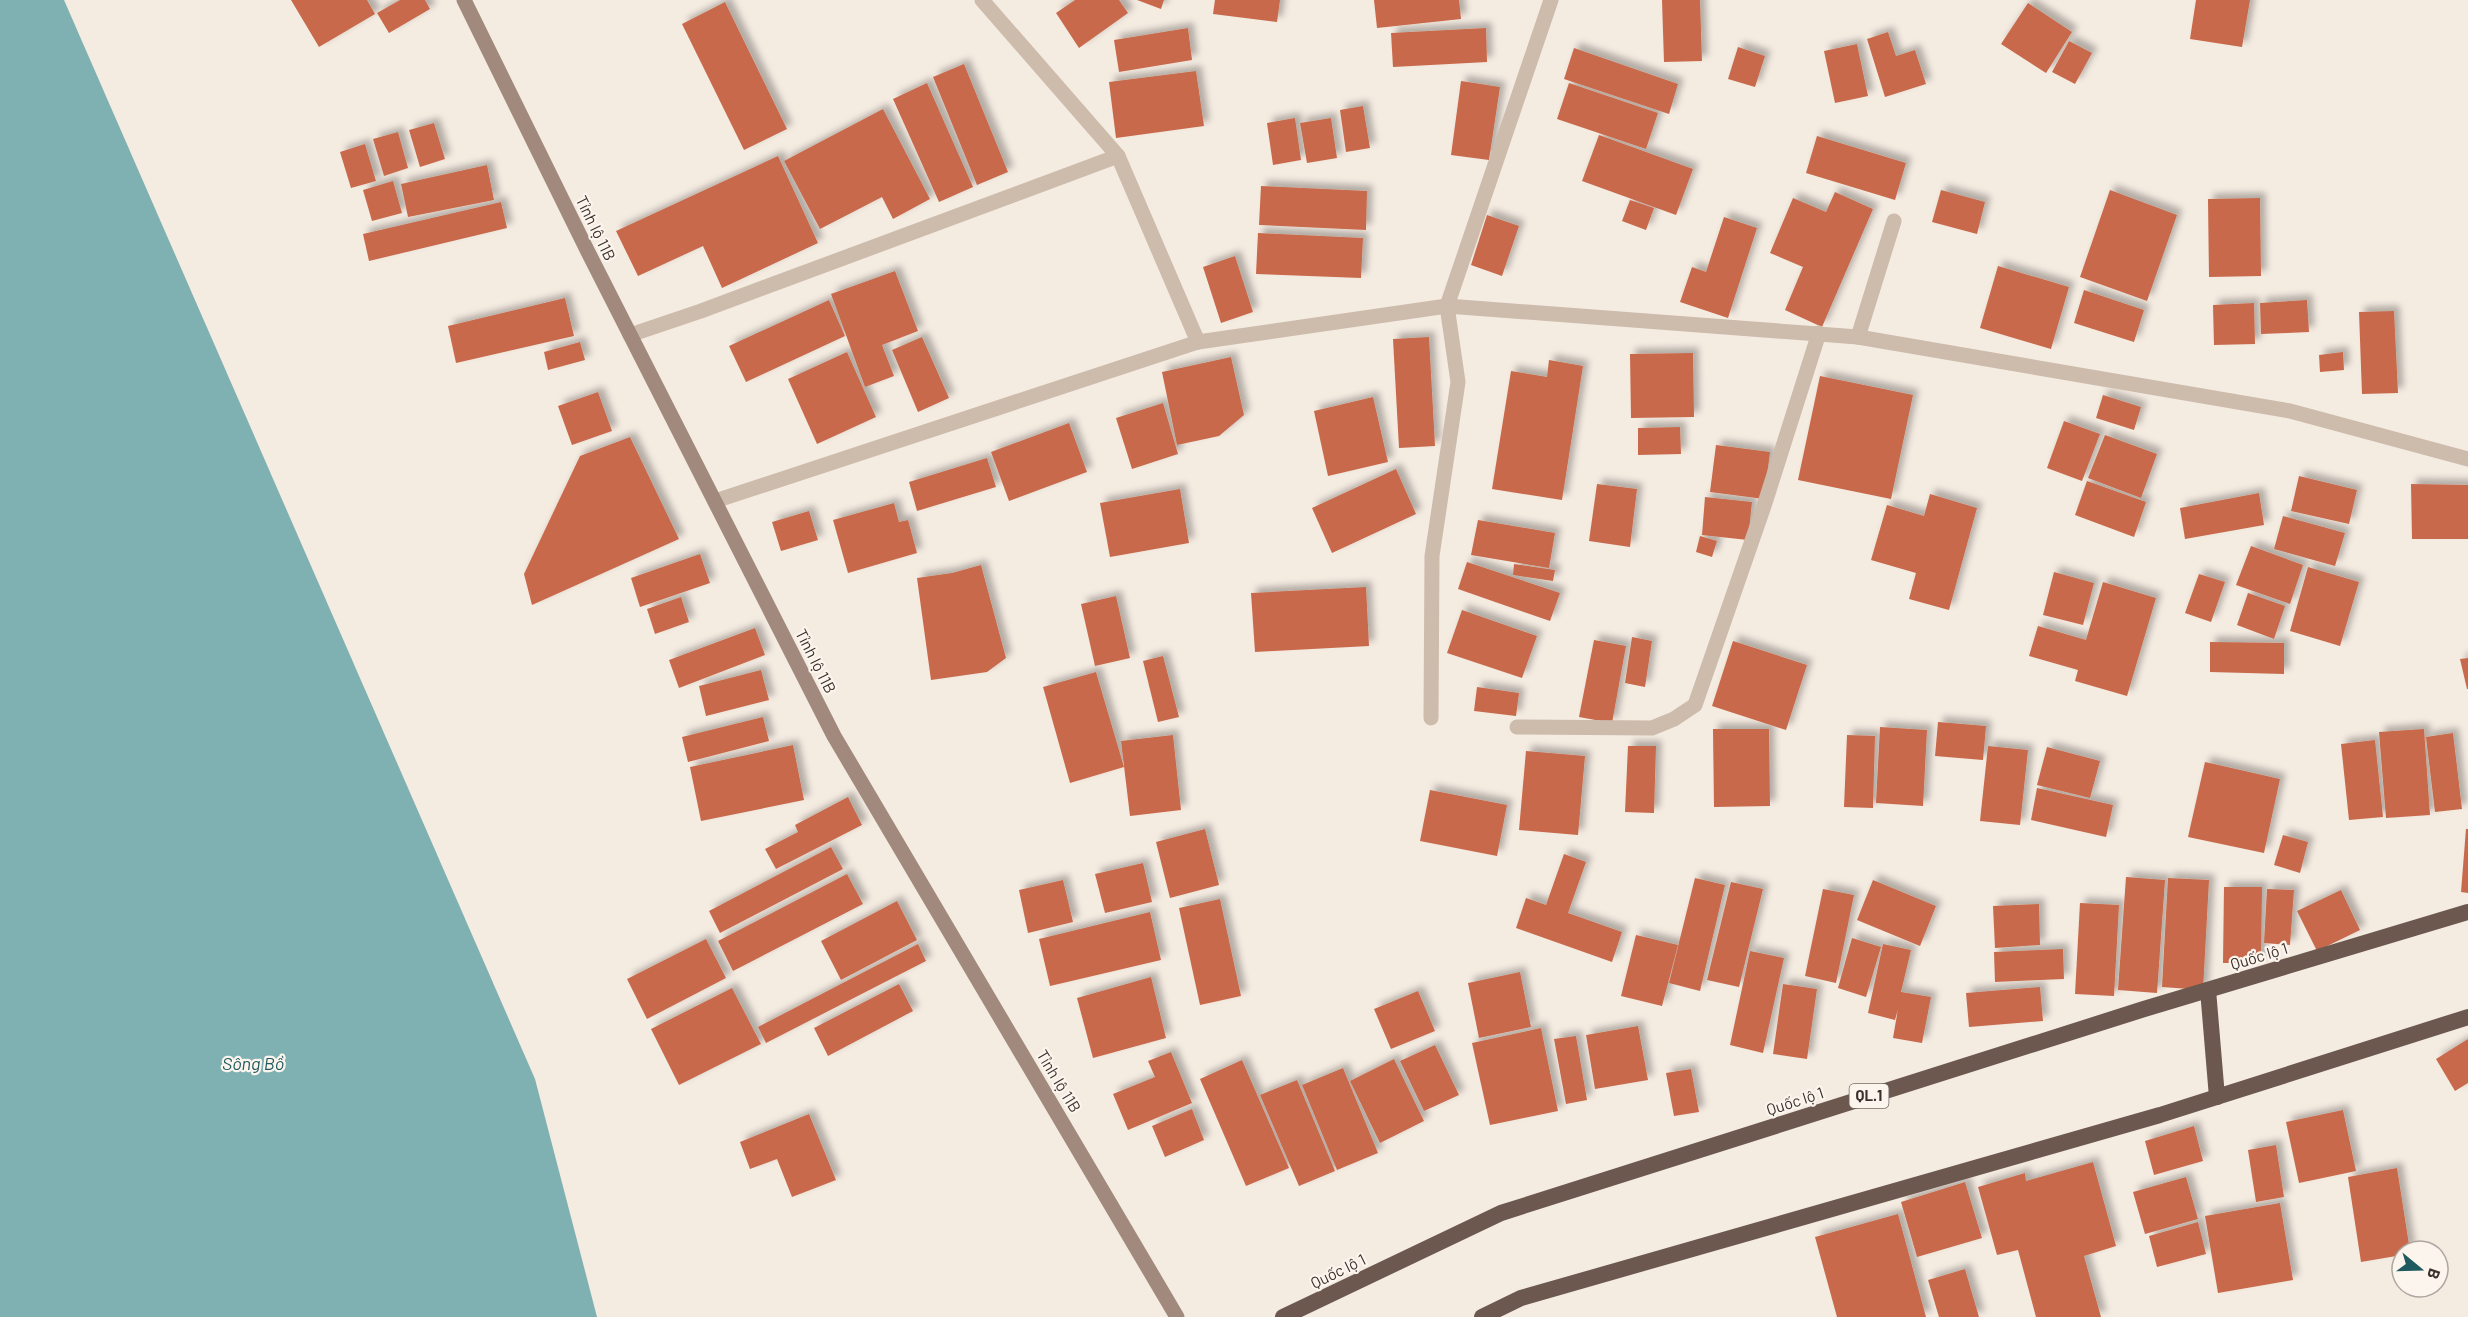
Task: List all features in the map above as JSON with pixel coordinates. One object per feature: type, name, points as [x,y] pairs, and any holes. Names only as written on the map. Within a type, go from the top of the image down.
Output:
[{"type":"highway","name":"Quốc lộ 1","points":[[1283,1317],[1501,1213],[2208,990],[2468,912]]},
{"type":"highway","points":[[2208,990],[2217,1097]]},
{"type":"highway","points":[[1482,1317],[1521,1298],[2217,1097],[2468,1017]]},
{"type":"main road","name":"Tỉnh lộ 11B","points":[[464,0],[630,335],[834,736],[1178,1317]]},
{"type":"street","points":[[982,0],[1118,156],[1198,342]]},
{"type":"street","points":[[1431,718],[1432,556],[1458,382],[1447,306],[1551,0]]},
{"type":"street","points":[[630,335],[701,311],[1118,156]]},
{"type":"street","points":[[1858,336],[1894,221]]},
{"type":"street","points":[[715,501],[1198,342],[1447,306],[1858,336],[2290,411],[2468,459]]},
{"type":"street","points":[[1517,727],[1652,728],[1674,719],[1695,705],[1764,506],[1819,333]]},
{"type":"water","name":"Sông Bồ","points":[[0,0],[64,0],[535,1079],[597,1317],[0,1317]]},
{"type":"building","points":[[291,0],[367,0],[375,14],[319,47]]},
{"type":"building","points":[[400,0],[425,0],[430,9],[389,33],[377,13]]},
{"type":"building","points":[[1075,0],[1119,0],[1128,13],[1079,48],[1056,13]]},
{"type":"building","points":[[1137,0],[1164,0],[1161,9]]},
{"type":"building","points":[[1215,0],[1280,0],[1277,22],[1213,14]]},
{"type":"building","points":[[1374,0],[1459,0],[1461,19],[1377,28]]},
{"type":"building","points":[[1662,0],[1700,0],[1702,61],[1664,62]]},
{"type":"building","points":[[2196,0],[2250,0],[2242,47],[2190,39]]},
{"type":"building","points":[[725,2],[787,129],[744,150],[682,24]]},
{"type":"building","points":[[2028,3],[2072,32],[2046,73],[2001,44]]},
{"type":"building","points":[[1188,28],[1192,60],[1119,72],[1114,40]]},
{"type":"building","points":[[1486,28],[1487,62],[1393,67],[1391,33]]},
{"type":"building","points":[[1888,32],[1896,56],[1915,50],[1926,84],[1885,97],[1867,39]]},
{"type":"building","points":[[2069,41],[2092,53],[2075,84],[2052,72]]},
{"type":"building","points":[[1857,44],[1868,96],[1835,103],[1824,51]]},
{"type":"building","points":[[1738,47],[1765,56],[1755,87],[1728,79]]},
{"type":"building","points":[[1574,48],[1678,84],[1669,114],[1564,79]]},
{"type":"building","points":[[964,64],[1008,172],[977,185],[933,77]]},
{"type":"building","points":[[1196,71],[1204,126],[1116,138],[1109,82]]},
{"type":"building","points":[[1461,81],[1500,87],[1489,160],[1451,155]]},
{"type":"building","points":[[927,83],[973,187],[939,202],[893,99]]},
{"type":"building","points":[[1569,83],[1658,113],[1646,149],[1557,119]]},
{"type":"building","points":[[1363,106],[1370,148],[1346,152],[1340,110]]},
{"type":"building","points":[[883,109],[930,199],[893,219],[882,197],[820,229],[784,161]]},
{"type":"building","points":[[1295,118],[1301,160],[1273,165],[1267,123]]},
{"type":"building","points":[[1331,118],[1337,158],[1307,163],[1300,123]]},
{"type":"building","points":[[434,123],[445,159],[420,167],[409,130]]},
{"type":"building","points":[[398,132],[408,168],[384,176],[373,139]]},
{"type":"building","points":[[1599,135],[1693,169],[1676,215],[1582,181]]},
{"type":"building","points":[[1817,136],[1906,163],[1895,200],[1806,173]]},
{"type":"building","points":[[365,144],[376,181],[351,188],[340,152]]},
{"type":"building","points":[[778,156],[818,243],[722,288],[703,246],[638,276],[616,231]]},
{"type":"building","points":[[487,165],[494,200],[408,217],[401,184]]},
{"type":"building","points":[[393,181],[402,213],[372,221],[363,190]]},
{"type":"building","points":[[1261,186],[1367,191],[1366,230],[1259,225]]},
{"type":"building","points":[[1941,190],[1985,202],[1977,234],[1932,222]]},
{"type":"building","points":[[2110,190],[2177,215],[2147,301],[2080,277]]},
{"type":"building","points":[[1835,192],[1873,209],[1822,327],[1785,310],[1803,267],[1770,253],[1793,198],[1826,212]]},
{"type":"building","points":[[2260,198],[2261,276],[2209,277],[2208,199]]},
{"type":"building","points":[[1630,200],[1654,208],[1646,230],[1622,221]]},
{"type":"building","points":[[501,202],[507,228],[369,261],[363,234]]},
{"type":"building","points":[[1487,215],[1519,226],[1502,276],[1471,265]]},
{"type":"building","points":[[1724,217],[1757,228],[1728,318],[1680,302],[1692,267],[1706,272]]},
{"type":"building","points":[[1258,233],[1363,238],[1361,278],[1256,274]]},
{"type":"building","points":[[1235,256],[1253,312],[1221,323],[1203,267]]},
{"type":"building","points":[[1998,266],[2069,287],[2051,349],[1980,328]]},
{"type":"building","points":[[895,271],[918,331],[882,345],[894,376],[865,387],[831,294]]},
{"type":"building","points":[[2084,290],[2144,310],[2134,342],[2074,323]]},
{"type":"building","points":[[565,298],[574,336],[456,363],[448,326]]},
{"type":"building","points":[[829,300],[845,336],[746,382],[729,346]]},
{"type":"building","points":[[2307,300],[2309,332],[2261,334],[2260,303]]},
{"type":"building","points":[[2254,303],[2255,344],[2214,345],[2213,305]]},
{"type":"building","points":[[2394,311],[2398,393],[2362,394],[2359,312]]},
{"type":"building","points":[[922,337],[949,398],[918,412],[892,350]]},
{"type":"building","points":[[1429,337],[1435,446],[1399,448],[1393,339]]},
{"type":"building","points":[[580,342],[585,360],[548,370],[544,352]]},
{"type":"building","points":[[847,352],[876,417],[817,444],[788,379]]},
{"type":"building","points":[[2343,352],[2344,370],[2320,372],[2319,355]]},
{"type":"building","points":[[1693,353],[1694,417],[1631,418],[1630,354]]},
{"type":"building","points":[[1231,357],[1244,415],[1219,436],[1177,445],[1162,372]]},
{"type":"building","points":[[1549,360],[1583,366],[1562,500],[1492,489],[1511,371],[1547,377]]},
{"type":"building","points":[[1820,376],[1913,395],[1891,499],[1798,480]]},
{"type":"building","points":[[598,392],[612,431],[572,445],[558,406]]},
{"type":"building","points":[[2103,395],[2141,407],[2134,430],[2096,418]]},
{"type":"building","points":[[1373,397],[1388,462],[1328,476],[1314,411]]},
{"type":"building","points":[[1163,403],[1178,454],[1132,469],[1116,418]]},
{"type":"building","points":[[2064,421],[2100,434],[2082,481],[2047,468]]},
{"type":"building","points":[[1069,423],[1087,472],[1009,501],[991,452]]},
{"type":"building","points":[[1680,427],[1681,454],[1638,455],[1638,428]]},
{"type":"building","points":[[2105,435],[2157,454],[2141,498],[2088,478]]},
{"type":"building","points":[[630,437],[679,539],[532,605],[524,574],[580,456]]},
{"type":"building","points":[[1716,445],[1770,452],[1764,499],[1710,492]]},
{"type":"building","points":[[987,458],[996,487],[917,511],[909,482]]},
{"type":"building","points":[[1396,469],[1416,514],[1332,553],[1312,508]]},
{"type":"building","points":[[2299,476],[2357,490],[2349,524],[2291,511]]},
{"type":"building","points":[[2087,481],[2146,502],[2134,537],[2075,515]]},
{"type":"building","points":[[1597,484],[1637,489],[1630,547],[1589,541]]},
{"type":"building","points":[[2411,484],[2468,485],[2468,539],[2412,539]]},
{"type":"building","points":[[1180,489],[1189,543],[1110,557],[1100,503]]},
{"type":"building","points":[[2259,493],[2264,525],[2185,539],[2180,508]]},
{"type":"building","points":[[1930,494],[1977,508],[1949,610],[1909,599],[1916,573],[1871,560],[1887,505],[1924,516]]},
{"type":"building","points":[[1705,497],[1752,502],[1748,540],[1702,535]]},
{"type":"building","points":[[894,503],[899,522],[908,520],[917,553],[848,573],[833,520]]},
{"type":"building","points":[[809,511],[818,540],[781,551],[772,522]]},
{"type":"building","points":[[2283,516],[2345,533],[2335,566],[2274,549]]},
{"type":"building","points":[[1478,520],[1555,533],[1549,568],[1471,555]]},
{"type":"building","points":[[1700,536],[1717,541],[1712,557],[1696,552]]},
{"type":"building","points":[[2251,546],[2303,565],[2290,604],[2236,585]]},
{"type":"building","points":[[700,554],[710,583],[640,607],[631,578]]},
{"type":"building","points":[[1467,562],[1560,593],[1550,621],[1458,589]]},
{"type":"building","points":[[1514,564],[1555,570],[1553,581],[1513,575]]},
{"type":"building","points":[[981,565],[1006,658],[987,672],[931,680],[917,578],[952,573]]},
{"type":"building","points":[[2308,567],[2359,582],[2340,646],[2290,631]]},
{"type":"building","points":[[2054,572],[2094,583],[2083,625],[2043,615]]},
{"type":"building","points":[[2199,574],[2225,582],[2211,622],[2185,613]]},
{"type":"building","points":[[2103,582],[2156,598],[2127,696],[2075,681],[2078,670],[2029,656],[2038,626],[2086,640]]},
{"type":"building","points":[[1366,587],[1369,646],[1255,652],[1251,593]]},
{"type":"building","points":[[2248,593],[2285,606],[2274,639],[2237,625]]},
{"type":"building","points":[[1116,596],[1130,658],[1095,666],[1081,604]]},
{"type":"building","points":[[681,597],[689,622],[655,634],[647,609]]},
{"type":"building","points":[[1462,610],[1537,636],[1522,678],[1447,653]]},
{"type":"building","points":[[755,628],[765,655],[679,688],[669,660]]},
{"type":"building","points":[[1632,637],[1652,641],[1645,687],[1625,683]]},
{"type":"building","points":[[1594,640],[1626,646],[1612,723],[1579,717]]},
{"type":"building","points":[[1733,641],[1807,665],[1786,730],[1712,706]]},
{"type":"building","points":[[2210,642],[2284,643],[2284,674],[2210,672]]},
{"type":"building","points":[[1163,656],[1179,717],[1158,722],[1143,661]]},
{"type":"building","points":[[2468,658],[2468,689],[2467,689],[2460,659]]},
{"type":"building","points":[[761,670],[769,700],[706,716],[699,686]]},
{"type":"building","points":[[1096,672],[1124,767],[1070,783],[1043,687]]},
{"type":"building","points":[[1477,687],[1519,693],[1516,716],[1474,711]]},
{"type":"building","points":[[763,717],[769,741],[688,762],[682,737]]},
{"type":"building","points":[[1938,722],[1986,726],[1983,760],[1935,756]]},
{"type":"building","points":[[1880,727],[1927,730],[1923,806],[1876,803]]},
{"type":"building","points":[[1713,729],[1769,729],[1770,806],[1714,807]]},
{"type":"building","points":[[2424,729],[2430,815],[2386,818],[2379,732]]},
{"type":"building","points":[[2453,733],[2462,809],[2435,812],[2426,737]]},
{"type":"building","points":[[1173,735],[1181,810],[1130,816],[1121,741]]},
{"type":"building","points":[[1847,735],[1875,736],[1873,808],[1844,807]]},
{"type":"building","points":[[2375,740],[2383,817],[2349,820],[2341,744]]},
{"type":"building","points":[[793,745],[804,800],[701,821],[690,767]]},
{"type":"building","points":[[1628,746],[1656,746],[1654,813],[1625,812]]},
{"type":"building","points":[[1988,746],[2028,750],[2020,825],[1980,821]]},
{"type":"building","points":[[2047,747],[2100,761],[2090,798],[2037,785]]},
{"type":"building","points":[[1526,751],[1585,756],[1578,835],[1519,830]]},
{"type":"building","points":[[2205,762],[2280,779],[2264,853],[2188,837]]},
{"type":"building","points":[[2037,788],[2113,805],[2106,837],[2031,820]]},
{"type":"building","points":[[1430,790],[1507,805],[1497,856],[1420,841]]},
{"type":"building","points":[[848,797],[862,825],[776,869],[765,849],[798,832],[795,825]]},
{"type":"building","points":[[1205,829],[1219,885],[1170,898],[1156,842]]},
{"type":"building","points":[[2466,829],[2468,829],[2468,893],[2461,892]]},
{"type":"building","points":[[2283,835],[2308,842],[2300,873],[2274,865]]},
{"type":"building","points":[[831,847],[843,869],[720,933],[709,911]]},
{"type":"building","points":[[1564,854],[1586,862],[1568,913],[1622,932],[1612,962],[1516,928],[1526,898],[1546,905]]},
{"type":"building","points":[[1143,863],[1152,902],[1105,913],[1095,874]]},
{"type":"building","points":[[847,874],[863,904],[733,971],[718,941]]},
{"type":"building","points":[[2126,877],[2165,880],[2157,993],[2118,990]]},
{"type":"building","points":[[1695,878],[1725,885],[1700,991],[1669,983]]},
{"type":"building","points":[[2168,878],[2209,880],[2203,990],[2162,987]]},
{"type":"building","points":[[1063,880],[1073,922],[1028,933],[1019,890]]},
{"type":"building","points":[[1873,880],[1936,906],[1920,946],[1857,920]]},
{"type":"building","points":[[1731,882],[1763,889],[1739,987],[1707,980]]},
{"type":"building","points":[[2224,887],[2262,887],[2261,963],[2223,963]]},
{"type":"building","points":[[1823,889],[1854,895],[1836,983],[1805,976]]},
{"type":"building","points":[[2267,889],[2294,890],[2290,945],[2264,943]]},
{"type":"building","points":[[2341,890],[2360,930],[2317,951],[2297,911]]},
{"type":"building","points":[[1220,899],[1241,996],[1200,1005],[1179,908]]},
{"type":"building","points":[[897,901],[917,940],[841,980],[821,941]]},
{"type":"building","points":[[2080,903],[2119,905],[2114,996],[2075,994]]},
{"type":"building","points":[[2039,904],[2040,945],[1995,948],[1993,906]]},
{"type":"building","points":[[1150,912],[1161,960],[1050,986],[1039,939]]},
{"type":"building","points":[[1636,935],[1678,945],[1662,1006],[1621,996]]},
{"type":"building","points":[[1852,938],[1881,947],[1866,997],[1838,988]]},
{"type":"building","points":[[706,939],[726,978],[647,1019],[627,979]]},
{"type":"building","points":[[918,944],[926,961],[766,1043],[758,1027]]},
{"type":"building","points":[[1883,944],[1911,950],[1901,992],[1931,997],[1922,1043],[1893,1038],[1898,1009],[1895,1020],[1868,1013]]},
{"type":"building","points":[[2063,949],[2064,979],[1995,982],[1994,952]]},
{"type":"building","points":[[1750,951],[1784,958],[1763,1053],[1730,1045]]},
{"type":"building","points":[[1520,972],[1531,1027],[1479,1038],[1468,983]]},
{"type":"building","points":[[1151,977],[1166,1038],[1093,1058],[1077,998]]},
{"type":"building","points":[[899,984],[913,1011],[828,1056],[814,1028]]},
{"type":"building","points":[[1783,984],[1817,989],[1807,1059],[1773,1054]]},
{"type":"building","points":[[2040,987],[2043,1021],[1969,1027],[1966,993]]},
{"type":"building","points":[[732,988],[761,1044],[679,1085],[651,1029]]},
{"type":"building","points":[[1418,991],[1435,1031],[1391,1049],[1374,1009]]},
{"type":"building","points":[[1638,1026],[1648,1080],[1595,1089],[1586,1035]]},
{"type":"building","points":[[1541,1028],[1558,1111],[1490,1125],[1472,1043]]},
{"type":"building","points":[[1576,1036],[1587,1100],[1566,1104],[1554,1039]]},
{"type":"building","points":[[2468,1039],[2468,1083],[2455,1091],[2436,1059]]},
{"type":"building","points":[[1435,1045],[1459,1095],[1424,1111],[1400,1061]]},
{"type":"building","points":[[1171,1052],[1192,1103],[1128,1130],[1113,1094],[1155,1077],[1148,1061]]},
{"type":"building","points":[[1394,1059],[1424,1121],[1380,1143],[1350,1081]]},
{"type":"building","points":[[1242,1060],[1289,1168],[1246,1186],[1200,1079]]},
{"type":"building","points":[[1343,1068],[1378,1153],[1337,1170],[1302,1085]]},
{"type":"building","points":[[1691,1069],[1699,1112],[1674,1116],[1666,1073]]},
{"type":"building","points":[[1297,1080],[1335,1171],[1299,1186],[1260,1095]]},
{"type":"building","points":[[1192,1109],[1204,1140],[1165,1157],[1152,1126]]},
{"type":"building","points":[[2343,1110],[2356,1171],[2299,1183],[2286,1122]]},
{"type":"building","points":[[809,1114],[836,1180],[792,1197],[777,1159],[750,1169],[740,1142]]},
{"type":"building","points":[[2194,1126],[2203,1161],[2154,1175],[2145,1141]]},
{"type":"building","points":[[2276,1145],[2284,1197],[2256,1202],[2248,1150]]},
{"type":"building","points":[[2093,1162],[2116,1246],[2084,1256],[2101,1317],[2036,1317],[2018,1250],[1997,1255],[1978,1187],[2025,1173],[2026,1181]]},
{"type":"building","points":[[2397,1168],[2408,1239],[2390,1239],[2390,1257],[2361,1262],[2348,1177]]},
{"type":"building","points":[[2186,1177],[2198,1219],[2145,1234],[2133,1192]]},
{"type":"building","points":[[1965,1182],[1982,1238],[1917,1257],[1901,1202]]},
{"type":"building","points":[[2280,1203],[2293,1280],[2218,1293],[2205,1216]]},
{"type":"building","points":[[1898,1214],[1926,1317],[1837,1317],[1815,1237]]},
{"type":"building","points":[[2198,1222],[2206,1254],[2157,1267],[2149,1236]]},
{"type":"building","points":[[1965,1269],[1979,1317],[1939,1317],[1928,1280]]}]
